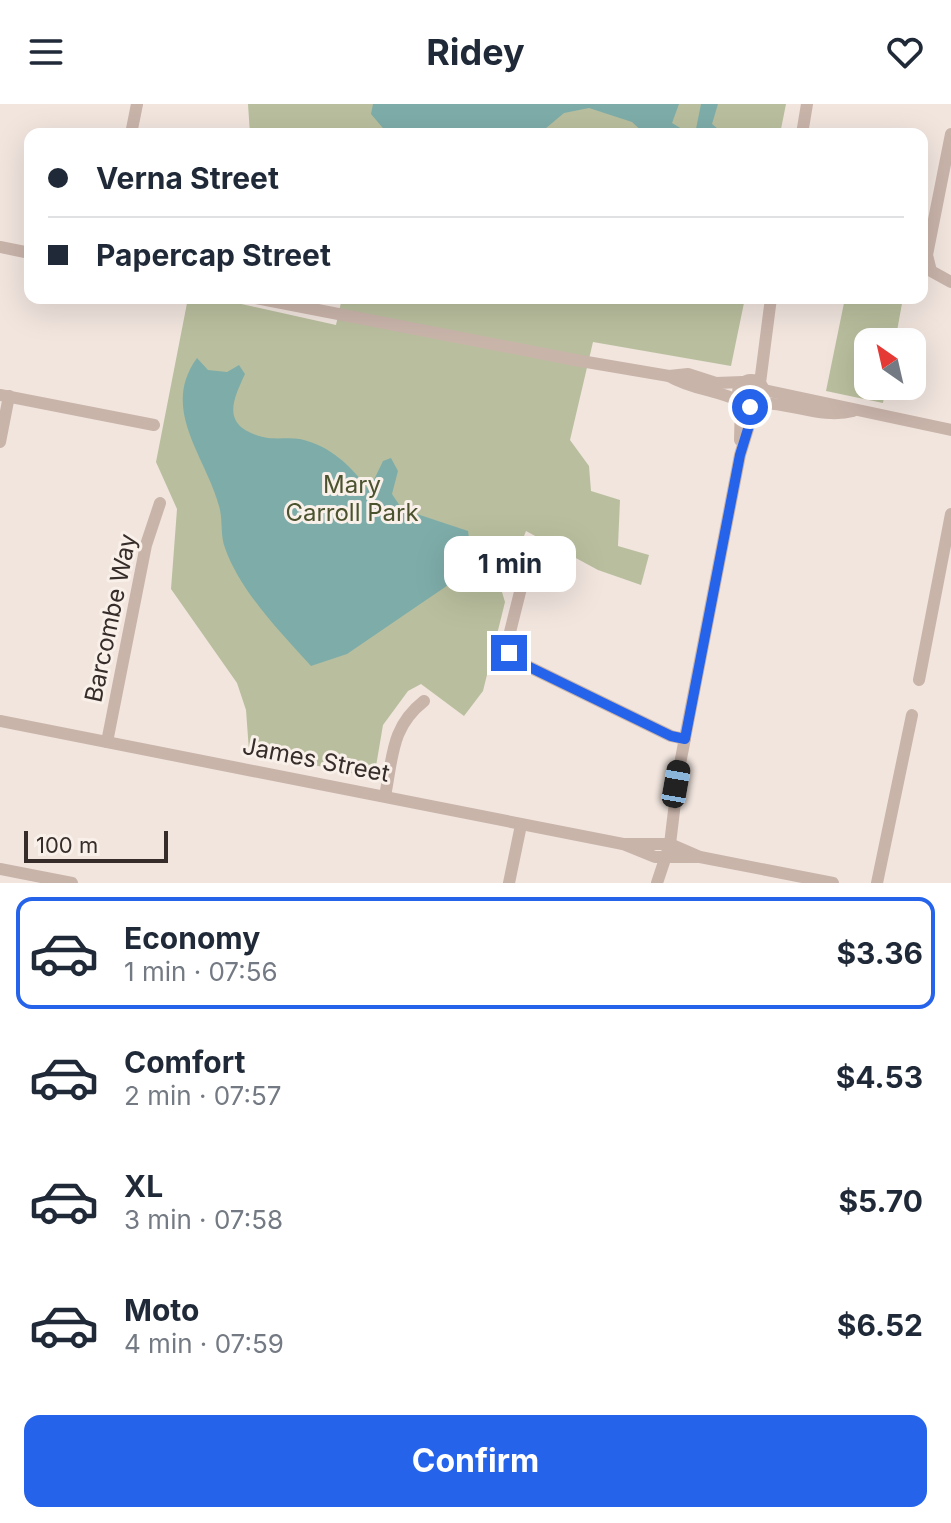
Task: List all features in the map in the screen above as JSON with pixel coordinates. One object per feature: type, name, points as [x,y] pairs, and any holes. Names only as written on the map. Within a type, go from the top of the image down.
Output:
[{"type":"street","points":[[132,128],[137,104]]},
{"type":"street","points":[[803,128],[807,104]]},
{"type":"street","points":[[928,250],[951,134]]},
{"type":"street","points":[[0,247],[24,252]]},
{"type":"street","points":[[928,259],[931,271],[951,282]]},
{"type":"street","points":[[288,304],[669,376],[688,374],[836,415],[853,411],[951,430]]},
{"type":"street","points":[[656,883],[770,304]]},
{"type":"street","points":[[669,376],[682,384],[719,391],[740,402]]},
{"type":"street","points":[[740,455],[740,402],[737,394],[755,391]]},
{"type":"street","points":[[740,402],[755,391]]},
{"type":"street","points":[[0,442],[4,396],[154,425]]},
{"type":"street","name":"Barcombe Way","points":[[107,742],[146,545],[160,503]]},
{"type":"street","points":[[919,680],[951,514]]},
{"type":"street","points":[[529,556],[520,587],[509,653],[545,675],[671,736],[685,739]]},
{"type":"street","points":[[385,796],[397,735],[408,714],[424,701]]},
{"type":"street","points":[[877,883],[912,715]]},
{"type":"street","name":"James Street","points":[[0,721],[623,844],[661,858],[700,857]]},
{"type":"street","points":[[509,883],[521,825]]},
{"type":"street","name":"James Street","points":[[623,844],[664,843],[700,857],[833,883]]},
{"type":"street","points":[[0,869],[72,883]]},
{"type":"green space","points":[[248,104],[786,104],[781,128],[250,128]]},
{"type":"green space","name":"Mary Carroll Park","points":[[187,304],[241,304],[336,325],[341,304],[744,304],[731,366],[593,342],[570,440],[589,466],[591,491],[620,500],[618,546],[649,555],[641,585],[598,570],[526,531],[502,592],[505,602],[483,691],[464,716],[421,684],[408,691],[383,725],[374,778],[249,751],[246,710],[237,683],[171,589],[177,509],[156,462]]},
{"type":"green space","points":[[844,304],[902,304],[898,328],[854,328],[854,397],[826,391]]},
{"type":"water","points":[[373,104],[679,104],[672,123],[680,128],[638,128],[632,122],[589,108],[564,113],[546,128],[383,128],[371,114]]},
{"type":"water","points":[[701,104],[718,104],[712,124],[717,128],[696,128]]},
{"type":"water","points":[[197,358],[208,370],[227,372],[239,365],[245,374],[236,394],[233,412],[235,420],[250,432],[268,438],[311,442],[347,465],[369,490],[383,461],[391,458],[398,471],[392,494],[402,509],[468,531],[473,568],[347,654],[311,666],[251,596],[225,548],[219,506],[184,414],[183,395],[187,377]]},
{"type":"route","points":[[509,653],[517,661],[671,736],[685,739],[740,455],[755,406],[750,407]]}]
